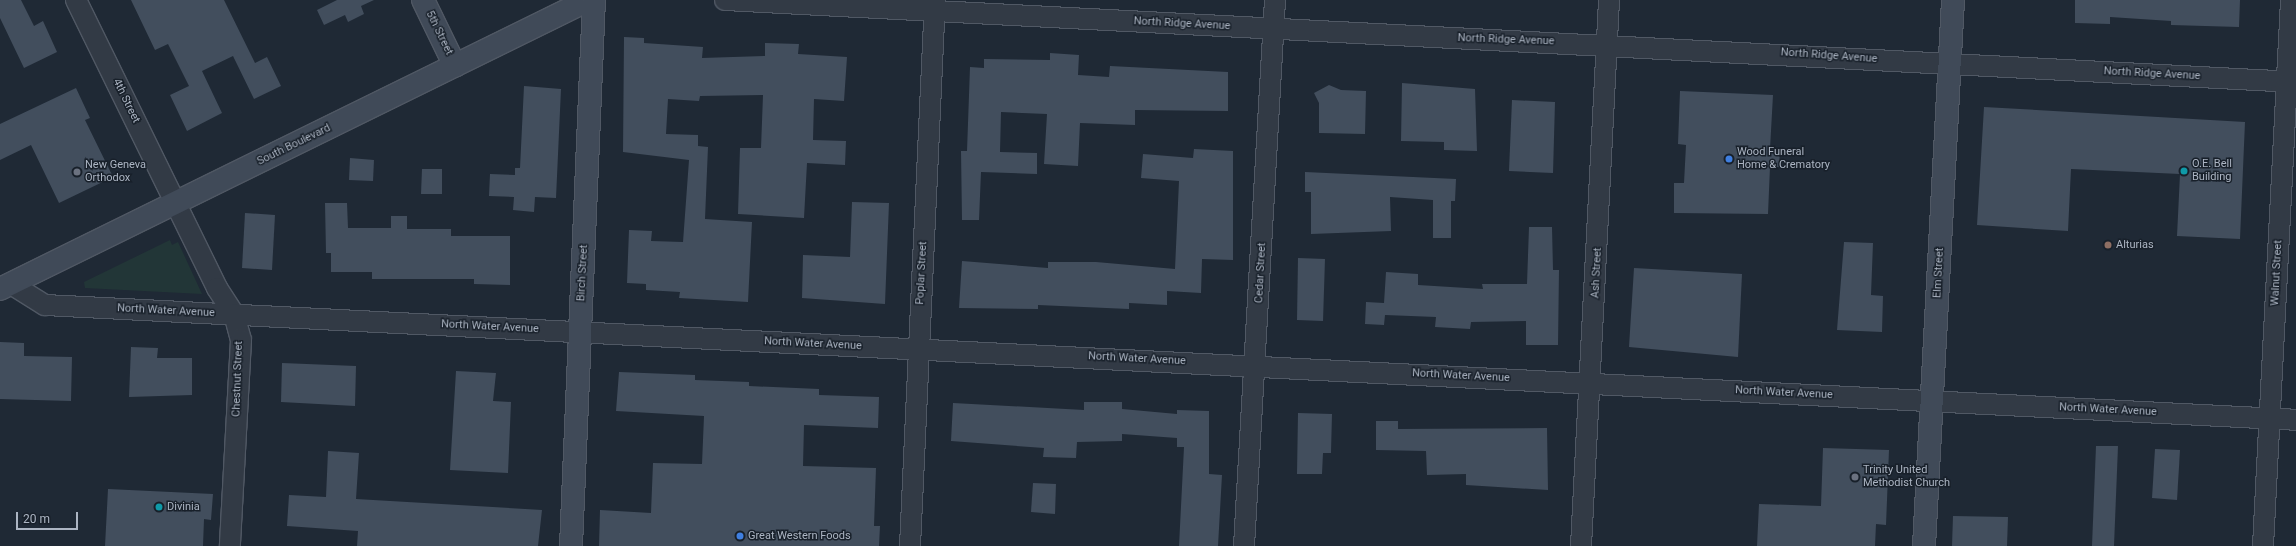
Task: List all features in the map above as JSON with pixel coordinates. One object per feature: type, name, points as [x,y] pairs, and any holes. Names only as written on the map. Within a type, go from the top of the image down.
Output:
[{"type":"street","name":"4th Street","points":[[76,0],[175,203]]},
{"type":"street","name":"5th Street","points":[[422,0],[455,66]]},
{"type":"street","name":"South Boulevard","points":[[5,286],[588,0]]},
{"type":"street","name":"Birch Street","points":[[571,546],[594,0]]},
{"type":"street","name":"North Ridge Avenue","points":[[725,0],[935,6],[1273,29],[1608,47],[1780,52],[1950,64],[2291,81]]},
{"type":"street","name":"Cedar Street","points":[[1244,546],[1256,365],[1275,0]]},
{"type":"street","name":"Ash Street","points":[[1581,546],[1592,384],[1603,70],[1608,47],[1609,0]]},
{"type":"street","name":"Elm Street","points":[[1924,546],[1933,400],[1953,0]]},
{"type":"street","name":"Walnut Street","points":[[2263,546],[2269,419],[2291,81],[2291,0]]},
{"type":"street","name":"Poplar Street","points":[[910,546],[935,6]]},
{"type":"street","name":"Chestnut Street","points":[[175,203],[217,288],[234,314],[241,340],[230,546]]},
{"type":"street","name":"North Water Avenue","points":[[5,286],[45,305],[1256,365],[1592,384],[1933,400],[2296,420]]},
{"type":"green space","points":[[170,240],[172,245],[178,242],[202,294],[85,288],[84,282]]},
{"type":"building","points":[[0,0],[21,0],[34,26],[43,21],[57,52],[24,68],[0,18]]},
{"type":"building","points":[[131,0],[224,0],[255,63],[267,57],[281,86],[254,99],[233,56],[202,71],[222,113],[187,131],[170,95],[189,86],[168,44],[155,50]]},
{"type":"building","points":[[337,0],[374,0],[361,6],[364,14],[348,22],[345,15],[324,25],[317,10]]},
{"type":"building","points":[[2075,0],[2240,0],[2239,27],[2171,25],[2171,21],[2110,17],[2110,24],[2075,23]]},
{"type":"building","points":[[624,37],[644,38],[644,43],[703,47],[702,58],[765,56],[765,43],[799,44],[798,54],[847,57],[844,101],[814,99],[813,140],[846,141],[845,165],[807,163],[804,218],[738,214],[740,148],[761,148],[763,95],[700,96],[699,101],[668,99],[666,134],[698,135],[698,146],[708,147],[705,219],[752,222],[748,302],[679,298],[680,292],[646,290],[646,284],[627,283],[629,230],[652,231],[651,241],[683,242],[689,160],[623,152]]},
{"type":"building","points":[[1050,53],[1079,55],[1078,75],[1109,77],[1110,66],[1228,72],[1228,111],[1135,110],[1135,125],[1080,123],[1078,166],[1044,164],[1047,114],[1001,112],[1000,152],[1037,153],[1037,174],[981,172],[979,220],[962,220],[961,151],[967,151],[970,67],[984,68],[984,59],[1050,60]]},
{"type":"building","points":[[1402,83],[1475,89],[1477,151],[1444,150],[1444,142],[1401,141]]},
{"type":"building","points":[[1329,85],[1341,90],[1366,91],[1365,134],[1319,133],[1319,103],[1314,93]]},
{"type":"building","points":[[524,86],[561,89],[556,198],[535,197],[534,212],[513,210],[514,197],[489,196],[490,174],[515,175],[515,168],[520,168]]},
{"type":"building","points":[[76,88],[90,118],[85,120],[113,177],[59,203],[31,145],[0,160],[0,124]]},
{"type":"building","points":[[1680,91],[1773,95],[1770,149],[1780,149],[1779,167],[1770,167],[1768,214],[1674,213],[1674,183],[1684,183],[1686,145],[1678,144]]},
{"type":"building","points":[[1512,100],[1555,102],[1553,173],[1509,171]]},
{"type":"building","name":"O.E. Bell Building","points":[[1984,107],[2245,122],[2240,239],[2177,236],[2180,174],[2071,169],[2068,231],[1977,225]]},
{"type":"building","points":[[1194,149],[1233,151],[1233,260],[1202,259],[1201,293],[1167,291],[1167,305],[1129,303],[1129,309],[1038,305],[1038,309],[959,308],[962,261],[1048,268],[1048,262],[1096,262],[1175,269],[1179,181],[1141,178],[1143,154],[1193,158]]},
{"type":"building","points":[[350,158],[374,160],[373,181],[349,180]]},
{"type":"building","points":[[422,169],[442,169],[442,194],[421,194]]},
{"type":"building","points":[[1305,172],[1456,179],[1455,201],[1451,201],[1451,238],[1433,238],[1433,200],[1390,197],[1391,231],[1311,234],[1311,192],[1305,192]]},
{"type":"building","points":[[852,202],[889,203],[885,304],[802,298],[803,255],[850,257]]},
{"type":"building","points":[[325,203],[347,203],[348,228],[391,228],[391,216],[407,216],[407,229],[451,229],[451,236],[510,236],[510,285],[474,284],[474,279],[372,279],[372,272],[331,272],[331,253],[326,253]]},
{"type":"building","points":[[245,213],[275,215],[272,270],[242,268]]},
{"type":"building","points":[[1529,227],[1552,227],[1553,270],[1559,270],[1558,345],[1526,345],[1526,321],[1471,322],[1470,329],[1435,327],[1436,317],[1385,315],[1384,325],[1365,324],[1366,302],[1384,303],[1386,272],[1418,274],[1418,285],[1483,289],[1482,284],[1527,284]]},
{"type":"building","points":[[1844,242],[1873,243],[1871,295],[1883,296],[1882,332],[1837,330]]},
{"type":"building","points":[[1298,258],[1325,259],[1323,321],[1297,320]]},
{"type":"building","points":[[1634,268],[1742,274],[1738,357],[1629,347]]},
{"type":"building","points":[[0,342],[24,343],[24,356],[72,357],[71,401],[0,399]]},
{"type":"building","points":[[131,347],[158,348],[157,358],[192,358],[192,395],[129,397]]},
{"type":"building","points":[[282,363],[356,366],[355,406],[281,402]]},
{"type":"building","points":[[456,371],[496,373],[493,401],[511,402],[508,473],[450,470]]},
{"type":"building","points":[[619,372],[695,375],[695,380],[749,382],[749,386],[819,389],[819,395],[879,397],[878,428],[804,425],[803,466],[876,468],[874,526],[880,526],[879,546],[599,546],[600,510],[651,513],[653,463],[702,464],[704,416],[616,411]]},
{"type":"building","points":[[1084,402],[1122,402],[1122,409],[1177,414],[1177,410],[1209,411],[1209,474],[1222,475],[1218,546],[1179,546],[1184,447],[1177,447],[1177,438],[1122,434],[1122,441],[1077,442],[1076,458],[1043,457],[1044,448],[951,441],[953,403],[1084,410]]},
{"type":"building","points":[[1298,413],[1332,414],[1331,453],[1323,453],[1322,474],[1297,474]]},
{"type":"building","points":[[1376,421],[1398,421],[1398,429],[1547,428],[1548,490],[1466,485],[1466,474],[1427,475],[1426,451],[1376,450]]},
{"type":"building","points":[[2096,446],[2118,446],[2114,546],[2092,546]]},
{"type":"building","name":"Trinity United Methodist Church","points":[[1823,448],[1889,450],[1886,525],[1876,524],[1875,546],[1757,546],[1759,504],[1821,506]]},
{"type":"building","points":[[2155,449],[2180,450],[2177,500],[2152,498]]},
{"type":"building","points":[[328,451],[359,453],[356,499],[542,510],[538,546],[357,546],[358,531],[287,526],[289,495],[326,497]]},
{"type":"building","points":[[1033,483],[1056,484],[1055,514],[1031,512]]},
{"type":"building","name":"Divinia","points":[[108,489],[213,494],[211,520],[204,519],[203,546],[105,546]]},
{"type":"building","points":[[1953,516],[2008,517],[2007,546],[1952,546]]},
{"type":"place","name":"Wood Funeral Home & Crematory","points":[[1729,159]]},
{"type":"place","name":"O.E. Bell Building","points":[[2184,171]]},
{"type":"place","name":"New Geneva Orthodox","points":[[77,172]]},
{"type":"place","name":"Alturias","points":[[2108,245]]},
{"type":"place","name":"Trinity United Methodist Church","points":[[1855,477]]},
{"type":"place","name":"Divinia","points":[[159,507]]},
{"type":"place","name":"Great Western Foods","points":[[740,536]]}]
